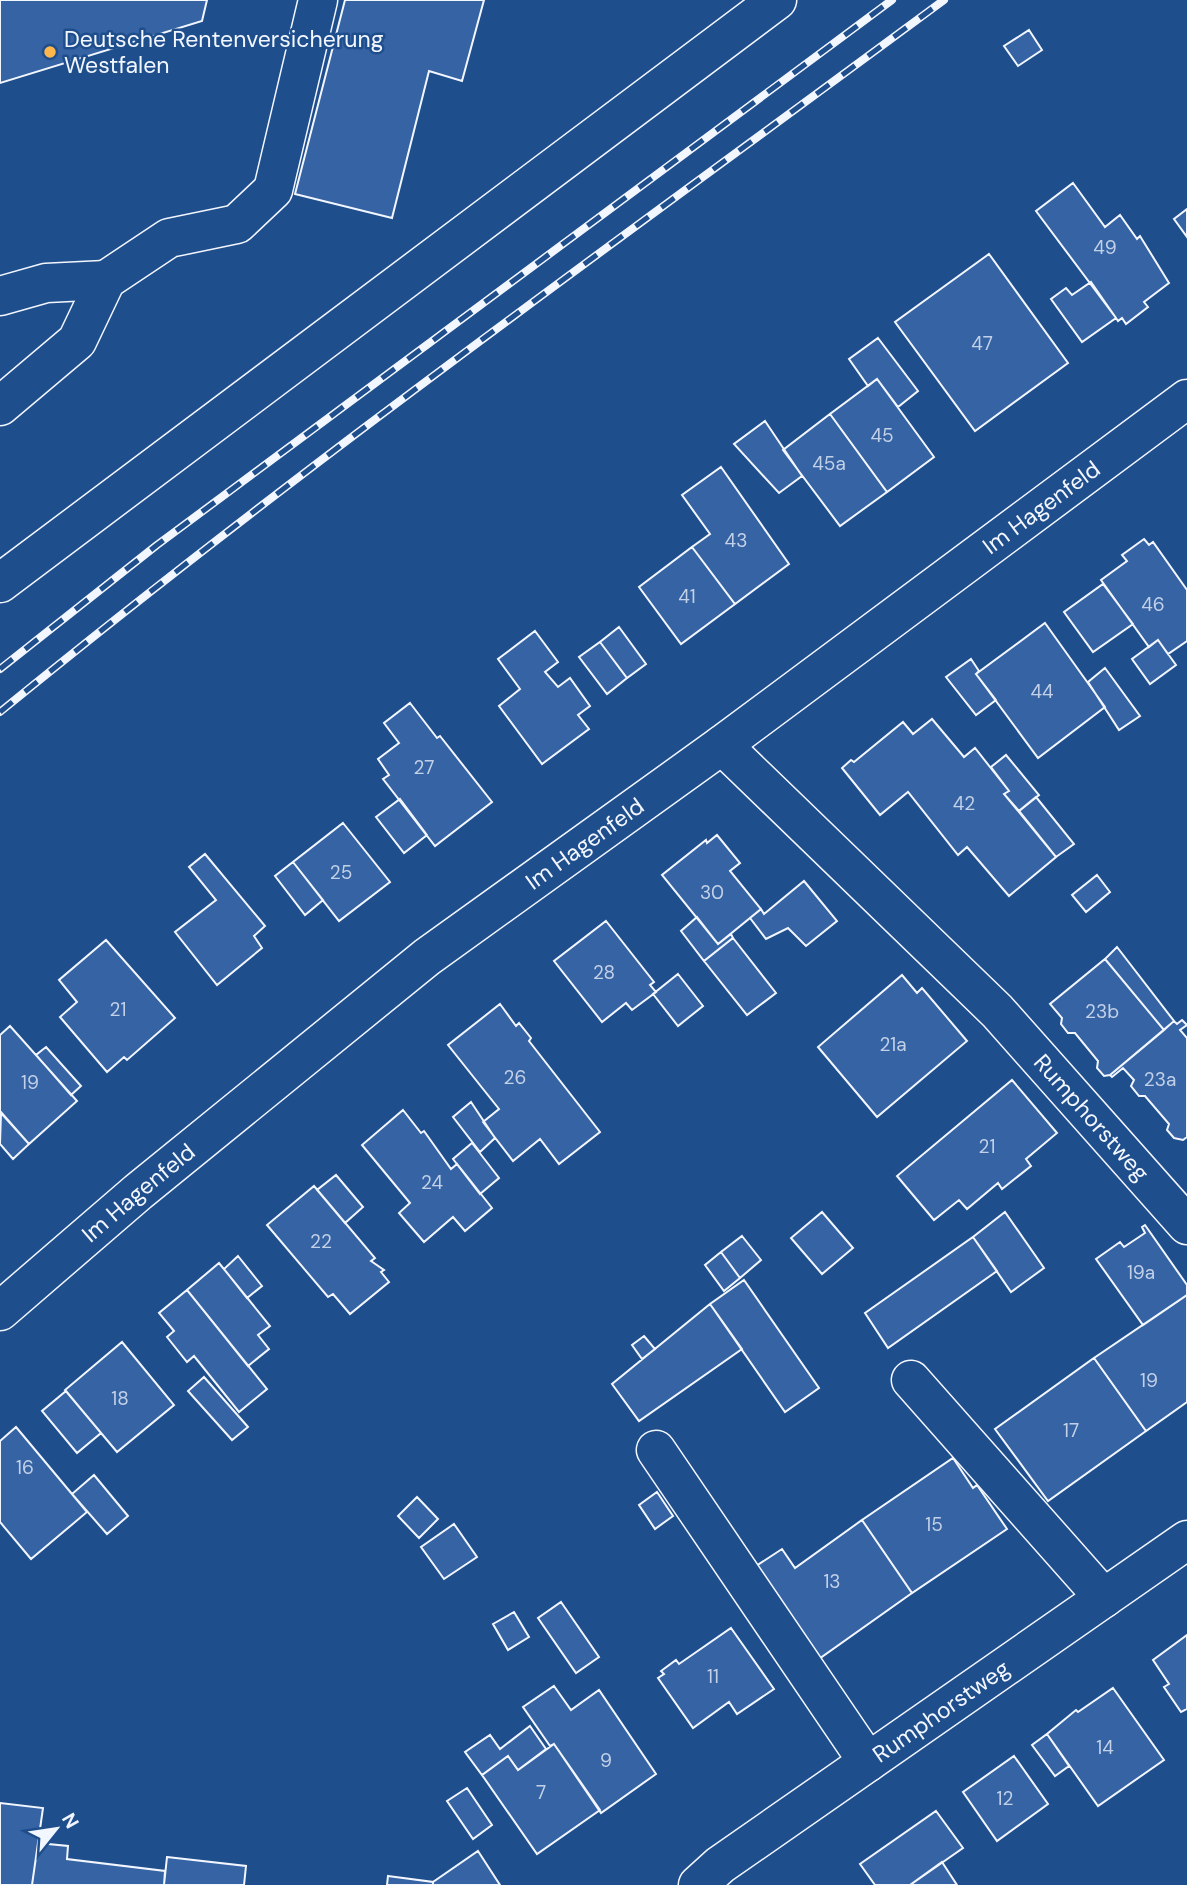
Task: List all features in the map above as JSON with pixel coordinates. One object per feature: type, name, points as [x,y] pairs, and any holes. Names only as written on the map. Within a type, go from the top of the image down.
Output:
[{"type":"street","points":[[0,406],[77,341],[106,280],[169,238],[237,224],[273,190],[318,0]]},
{"type":"street","points":[[0,583],[423,269],[777,0]]},
{"type":"street","points":[[0,296],[47,282],[106,280]]},
{"type":"street","name":"Im Hagenfeld","points":[[0,1311],[138,1192],[427,957],[722,745],[1187,399]]},
{"type":"street","name":"Rumphorstweg","points":[[722,745],[997,1011],[1187,1224]]},
{"type":"street","points":[[911,1380],[1104,1598]]},
{"type":"street","points":[[656,1450],[868,1762]]},
{"type":"street","name":"Rumphorstweg","points":[[698,1885],[720,1865],[1187,1540]]},
{"type":"building","name":"Deutsche Rentenversicherung Westfalen","points":[[0,0],[207,0],[202,21],[0,83]]},
{"type":"building","name":"Deutsche Rentenversicherung Westfalen","points":[[345,0],[484,0],[462,81],[429,71],[392,218],[295,194]]},
{"type":"building","points":[[1029,30],[1042,50],[1018,66],[1004,46]]},
{"type":"building","points":[[1073,183],[1105,227],[1120,215],[1137,239],[1140,236],[1169,283],[1144,302],[1148,307],[1126,324],[1122,318],[1118,321],[1036,211]]},
{"type":"building","points":[[1187,209],[1187,237],[1174,219]]},
{"type":"building","points":[[989,254],[1068,363],[975,431],[895,322]]},
{"type":"building","points":[[1091,282],[1116,318],[1082,342],[1051,299],[1066,288],[1072,295]]},
{"type":"building","points":[[878,338],[918,391],[898,407],[877,379],[868,386],[849,359]]},
{"type":"building","points":[[877,379],[934,457],[887,492],[830,414]]},
{"type":"building","points":[[830,414],[887,492],[840,526],[783,450]]},
{"type":"building","points":[[765,421],[802,476],[779,493],[734,444]]},
{"type":"building","points":[[721,467],[789,564],[735,604],[692,547],[710,534],[682,495]]},
{"type":"building","points":[[1144,539],[1149,545],[1153,542],[1187,590],[1187,641],[1168,654],[1158,640],[1149,647],[1101,580],[1127,561],[1122,555]]},
{"type":"building","points":[[692,547],[735,604],[681,644],[639,587]]},
{"type":"building","points":[[1103,584],[1133,624],[1093,652],[1064,612]]},
{"type":"building","points":[[1045,623],[1105,707],[1038,758],[976,674]]},
{"type":"building","points":[[619,627],[646,664],[627,678],[600,642]]},
{"type":"building","points":[[535,631],[558,662],[545,672],[558,687],[570,678],[590,706],[578,715],[589,729],[542,764],[499,706],[520,689],[498,659]]},
{"type":"building","points":[[1158,640],[1176,665],[1150,684],[1132,659]]},
{"type":"building","points":[[600,642],[627,678],[607,694],[579,657]]},
{"type":"building","points":[[971,659],[979,671],[976,674],[996,700],[976,715],[946,677]]},
{"type":"building","points":[[1105,668],[1140,716],[1119,730],[1088,682]]},
{"type":"building","points":[[410,703],[492,802],[435,846],[383,779],[389,775],[378,759],[399,743],[384,723]]},
{"type":"building","points":[[932,719],[964,757],[975,748],[1009,791],[1004,794],[1056,857],[1009,896],[967,847],[958,855],[908,792],[880,815],[842,768],[851,760],[854,762],[903,722],[913,734]]},
{"type":"building","points":[[1006,755],[1039,795],[1019,811],[1004,794],[1009,791],[991,767]]},
{"type":"building","points":[[1036,797],[1074,844],[1056,857],[1019,811]]},
{"type":"building","points":[[400,799],[427,835],[404,853],[376,817]]},
{"type":"building","points":[[343,823],[390,882],[339,921],[293,862]]},
{"type":"building","points":[[717,835],[740,863],[730,871],[761,909],[718,944],[662,875],[706,840],[707,843]]},
{"type":"building","points":[[205,854],[265,926],[254,936],[262,948],[217,985],[175,932],[216,900],[189,867]]},
{"type":"building","points":[[293,862],[323,900],[305,915],[275,876]]},
{"type":"building","points":[[1097,875],[1110,892],[1086,912],[1072,895]]},
{"type":"building","points":[[804,881],[837,921],[806,946],[788,928],[766,939],[750,918],[761,909],[764,914]]},
{"type":"building","points":[[697,917],[718,944],[731,934],[733,938],[704,961],[681,931]]},
{"type":"building","points":[[606,921],[654,982],[650,985],[656,992],[632,1010],[626,1003],[602,1022],[554,961]]},
{"type":"building","points":[[733,938],[776,993],[747,1015],[704,961]]},
{"type":"building","points":[[106,940],[175,1018],[127,1060],[124,1057],[107,1072],[60,1017],[77,1002],[59,980]]},
{"type":"building","points":[[1117,947],[1174,1021],[1164,1030],[1105,959]]},
{"type":"building","points":[[1105,959],[1164,1030],[1110,1075],[1104,1076],[1097,1068],[1098,1061],[1075,1033],[1068,1033],[1061,1024],[1062,1018],[1050,1004]]},
{"type":"building","points":[[678,974],[703,1006],[678,1026],[653,994]]},
{"type":"building","points":[[902,975],[917,993],[922,988],[967,1041],[877,1117],[818,1047]]},
{"type":"building","points":[[500,1004],[516,1026],[519,1023],[531,1038],[529,1041],[600,1132],[559,1164],[540,1139],[513,1161],[483,1122],[499,1109],[448,1045]]},
{"type":"building","points":[[1182,1020],[1187,1025],[1180,1030],[1187,1038],[1187,1137],[1183,1140],[1174,1138],[1167,1130],[1169,1124],[1145,1096],[1139,1096],[1131,1086],[1134,1080],[1123,1068],[1112,1077],[1110,1075],[1174,1021],[1177,1024]]},
{"type":"building","points":[[10,1026],[77,1101],[29,1144],[0,1111],[0,1035]]},
{"type":"building","points":[[46,1047],[81,1086],[71,1095],[36,1055]]},
{"type":"building","points":[[1012,1080],[1057,1133],[1026,1159],[1031,1166],[1002,1189],[998,1183],[967,1209],[959,1200],[934,1220],[897,1176]]},
{"type":"building","points":[[471,1102],[495,1138],[480,1152],[453,1117]]},
{"type":"building","points":[[403,1110],[421,1133],[424,1131],[451,1169],[457,1164],[492,1208],[465,1231],[453,1217],[424,1242],[399,1213],[410,1203],[362,1145]]},
{"type":"building","points":[[1,1113],[29,1144],[13,1159],[0,1144]]},
{"type":"building","points":[[472,1143],[499,1178],[480,1194],[453,1159]]},
{"type":"building","points":[[336,1175],[363,1207],[345,1223],[317,1190]]},
{"type":"building","points":[[314,1186],[375,1258],[371,1261],[384,1270],[381,1272],[389,1282],[350,1314],[333,1294],[328,1297],[267,1225]]},
{"type":"building","points":[[822,1212],[853,1248],[822,1274],[791,1238]]},
{"type":"building","points":[[1005,1212],[1044,1268],[1011,1292],[973,1237]]},
{"type":"building","points":[[1145,1225],[1187,1285],[1187,1295],[1143,1325],[1096,1259],[1120,1242],[1124,1247],[1145,1233],[1142,1227]]},
{"type":"building","points":[[742,1236],[761,1260],[740,1278],[721,1252]]},
{"type":"building","points":[[973,1237],[997,1271],[888,1348],[865,1313]]},
{"type":"building","points":[[721,1252],[740,1278],[724,1291],[705,1265]]},
{"type":"building","points":[[238,1256],[262,1286],[247,1298],[224,1269]]},
{"type":"building","points":[[219,1263],[270,1326],[258,1335],[269,1349],[248,1366],[187,1290]]},
{"type":"building","points":[[744,1280],[819,1388],[785,1412],[710,1304]]},
{"type":"building","points":[[187,1290],[267,1389],[239,1412],[194,1356],[187,1362],[167,1337],[174,1331],[159,1313]]},
{"type":"building","points":[[1187,1295],[1187,1402],[1146,1431],[1094,1358]]},
{"type":"building","points":[[710,1304],[742,1349],[639,1421],[612,1384]]},
{"type":"building","points":[[644,1336],[655,1349],[642,1359],[632,1345]]},
{"type":"building","points":[[122,1342],[174,1405],[117,1452],[65,1390]]},
{"type":"building","points":[[1094,1358],[1146,1431],[1048,1501],[995,1429]]},
{"type":"building","points":[[204,1377],[248,1427],[232,1440],[188,1391]]},
{"type":"building","points":[[66,1391],[101,1433],[77,1453],[42,1411]]},
{"type":"building","points":[[16,1427],[87,1512],[31,1559],[0,1522],[0,1441]]},
{"type":"building","points":[[953,1458],[973,1488],[977,1485],[1007,1529],[912,1593],[862,1520]]},
{"type":"building","points":[[94,1475],[128,1516],[107,1534],[72,1494]]},
{"type":"building","points":[[657,1492],[673,1516],[655,1529],[639,1505]]},
{"type":"building","points":[[417,1497],[438,1519],[419,1538],[398,1516]]},
{"type":"building","points":[[862,1520],[912,1593],[816,1661],[753,1568],[782,1549],[795,1568]]},
{"type":"building","points":[[454,1524],[477,1557],[444,1579],[421,1547]]},
{"type":"building","points":[[561,1602],[599,1657],[576,1673],[538,1618]]},
{"type":"building","points":[[514,1612],[529,1637],[508,1650],[493,1624]]},
{"type":"building","points":[[731,1628],[774,1689],[737,1714],[729,1702],[693,1728],[658,1678],[664,1674],[661,1671],[676,1660],[679,1664]]},
{"type":"building","points":[[1187,1635],[1187,1709],[1181,1712],[1164,1687],[1169,1684],[1153,1660]]},
{"type":"building","points":[[554,1686],[571,1710],[599,1690],[656,1774],[601,1813],[554,1744],[550,1746],[523,1707]]},
{"type":"building","points":[[1113,1688],[1164,1760],[1098,1806],[1047,1734],[1076,1710],[1078,1712]]},
{"type":"building","points":[[530,1726],[546,1749],[518,1770],[508,1756],[482,1775],[465,1752],[490,1735],[500,1749]]},
{"type":"building","points":[[1047,1734],[1069,1766],[1055,1776],[1032,1745]]},
{"type":"building","points":[[554,1744],[600,1810],[537,1854],[482,1775],[508,1756],[518,1770]]},
{"type":"building","points":[[1014,1756],[1048,1804],[997,1841],[963,1792]]},
{"type":"building","points":[[467,1788],[492,1825],[473,1839],[447,1801]]},
{"type":"building","points":[[0,1803],[43,1808],[32,1885],[0,1885]]},
{"type":"building","points":[[936,1811],[963,1848],[910,1885],[875,1885],[860,1864]]},
{"type":"building","points":[[38,1843],[68,1846],[67,1859],[165,1871],[164,1885],[32,1885]]},
{"type":"building","points":[[478,1851],[500,1885],[433,1885],[433,1882]]},
{"type":"building","points":[[167,1857],[246,1866],[244,1885],[164,1885]]},
{"type":"building","points":[[942,1862],[957,1885],[910,1885]]},
{"type":"building","points":[[388,1876],[433,1882],[433,1885],[387,1885]]},
{"type":"railway","points":[[0,669],[157,545],[892,0]]},
{"type":"railway","points":[[0,712],[349,439],[944,0]]},
{"type":"place","name":"Deutsche Rentenversicherung Westfalen","points":[[50,52]]}]
